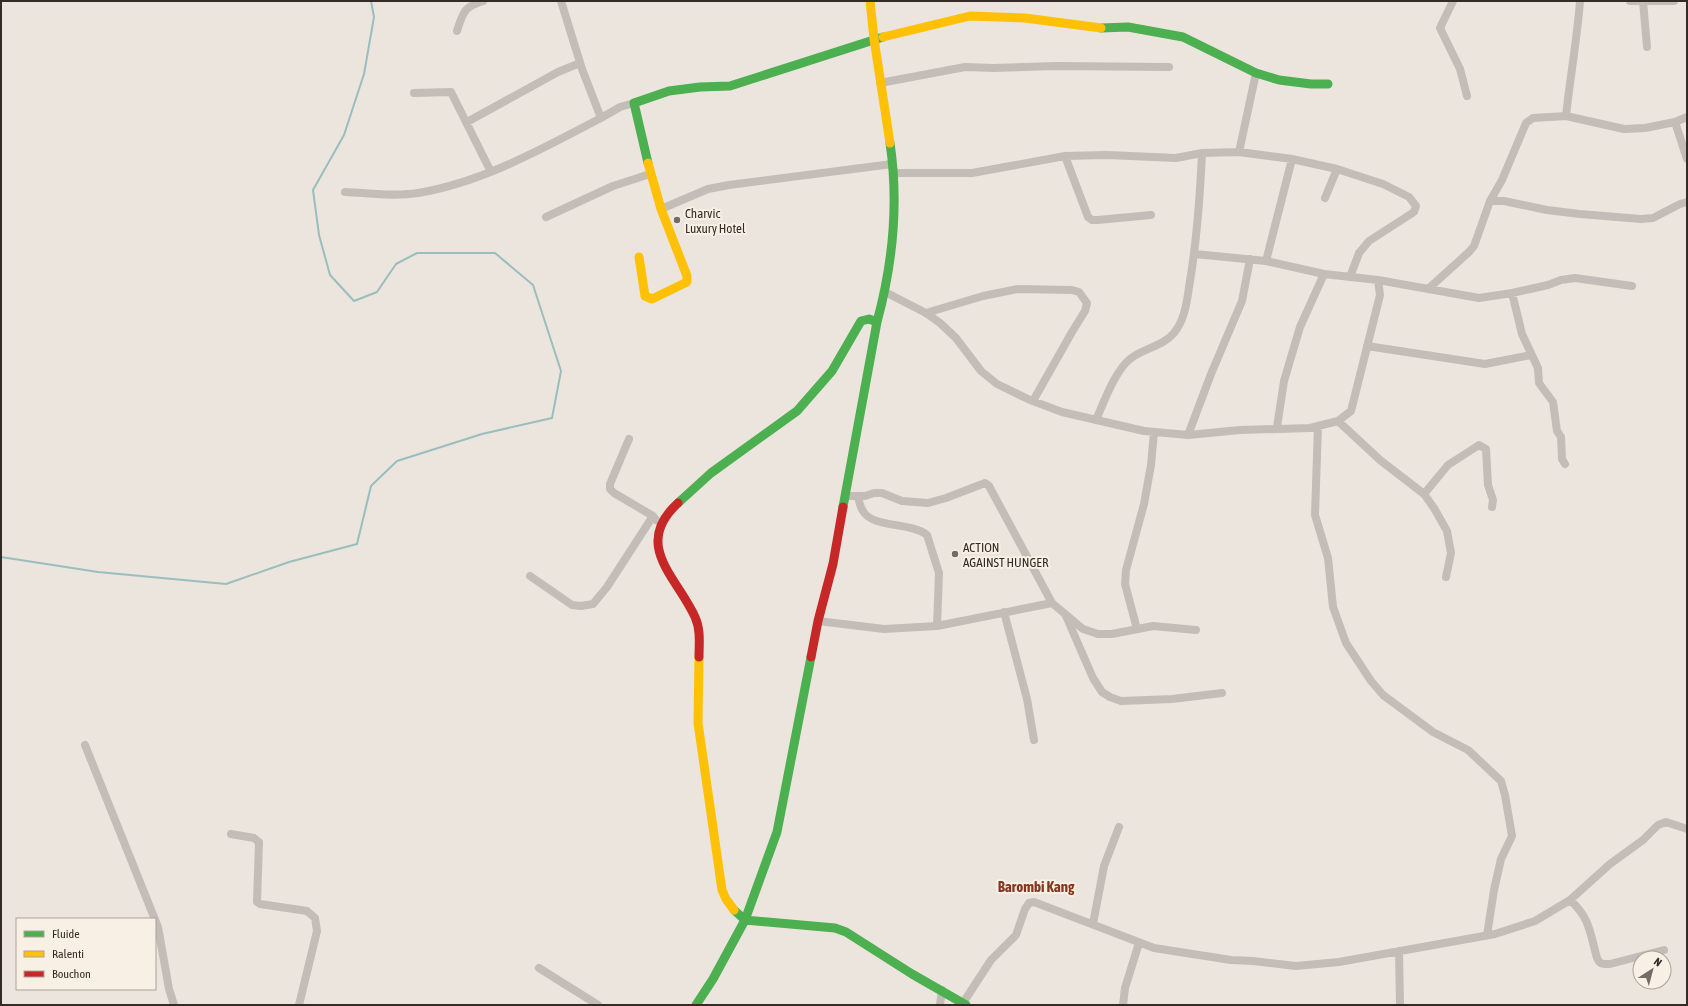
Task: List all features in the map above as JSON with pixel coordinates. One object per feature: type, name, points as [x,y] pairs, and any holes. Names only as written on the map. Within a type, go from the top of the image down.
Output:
[{"type":"main road","points":[[696,1005],[713,979],[745,920],[776,832],[818,621],[832,564],[877,322],[885,292],[894,225],[893,168],[874,39],[870,1]]},
{"type":"main road","points":[[639,257],[645,296],[647,298],[652,299],[687,282],[687,276],[661,209],[650,174],[634,103],[669,91],[700,87],[730,86],[874,39],[970,16],[1025,18],[1101,28],[1128,27],[1183,37],[1256,73],[1279,80],[1311,84],[1328,84]]},
{"type":"main road","points":[[877,322],[866,318],[861,321],[832,371],[801,406],[710,473],[667,513],[660,525],[658,536],[659,554],[667,571],[695,618],[699,630],[698,723],[722,890],[727,903],[745,920],[823,926],[846,932],[912,974],[964,1004]]},
{"type":"street","points":[[457,31],[462,13],[473,4],[484,1]]},
{"type":"street","points":[[561,1],[580,63],[601,118]]},
{"type":"street","points":[[1453,1],[1440,28],[1460,69],[1467,96]]},
{"type":"street","points":[[1566,116],[1578,30],[1580,1]]},
{"type":"street","points":[[1630,1],[1674,1]]},
{"type":"street","points":[[1643,1],[1647,48]]},
{"type":"street","points":[[467,122],[558,72],[580,63]]},
{"type":"street","points":[[880,82],[965,67],[1168,67]]},
{"type":"street","points":[[1239,152],[1256,73]]},
{"type":"street","points":[[414,94],[451,92],[491,172]]},
{"type":"street","points":[[345,192],[390,195],[418,193],[450,186],[506,166],[620,107],[634,103]]},
{"type":"street","points":[[1428,289],[1474,246],[1490,201],[1502,180],[1526,123],[1532,118],[1566,116],[1624,129],[1645,128],[1675,122],[1687,116]]},
{"type":"street","points":[[1675,122],[1687,159]]},
{"type":"street","points":[[661,209],[708,189],[729,185],[893,168],[972,173],[1065,156],[1107,155],[1176,158],[1202,154],[1239,152],[1292,159],[1337,169],[1383,184],[1409,197],[1416,206],[1414,212],[1369,241],[1359,253],[1350,277]]},
{"type":"street","points":[[1096,420],[1121,367],[1131,358],[1160,344],[1174,333],[1183,316],[1195,254],[1200,201],[1202,154]]},
{"type":"street","points":[[1065,156],[1088,217],[1092,220],[1151,215]]},
{"type":"street","points":[[1266,261],[1292,159]]},
{"type":"street","points":[[1325,198],[1337,169]]},
{"type":"street","points":[[546,217],[613,186],[650,174]]},
{"type":"street","points":[[1490,201],[1504,201],[1547,210],[1580,214],[1641,219],[1653,218],[1687,202]]},
{"type":"street","points":[[1195,254],[1266,261],[1324,274],[1378,280],[1479,298],[1512,294],[1548,285],[1561,280],[1575,278],[1632,286]]},
{"type":"street","points":[[1188,435],[1211,374],[1242,302],[1250,259]]},
{"type":"street","points":[[1278,427],[1284,381],[1300,327],[1324,274]]},
{"type":"street","points":[[885,292],[926,313],[940,323],[956,338],[981,371],[997,384],[1033,401],[1062,412],[1096,420],[1154,432],[1188,435],[1278,427],[1310,428],[1338,421],[1351,411],[1380,295],[1378,280]]},
{"type":"street","points":[[926,313],[983,296],[1018,289],[1072,290],[1079,292],[1088,303],[1085,311],[1033,401]]},
{"type":"street","points":[[1512,294],[1522,334],[1538,368],[1539,383],[1553,402],[1557,431],[1561,437],[1562,460],[1565,464]]},
{"type":"street","points":[[1367,346],[1485,364],[1532,355]]},
{"type":"street","points":[[1338,421],[1380,460],[1424,494],[1434,508],[1447,532],[1451,554],[1446,577]]},
{"type":"street","points":[[1318,426],[1315,515],[1328,558],[1333,607],[1346,643],[1371,681],[1383,695],[1433,732],[1468,750],[1501,781],[1512,836],[1501,859],[1494,890],[1487,935]]},
{"type":"street","points":[[1137,629],[1125,584],[1126,570],[1144,504],[1151,465],[1154,432]]},
{"type":"street","points":[[629,439],[610,484],[610,489],[614,493],[653,516],[660,525]]},
{"type":"street","points":[[1424,494],[1448,466],[1479,445],[1486,449],[1488,484],[1493,500],[1492,507]]},
{"type":"street","points":[[845,496],[882,493],[902,501],[928,503],[946,498],[985,482],[989,486],[1052,603],[1083,629],[1098,634],[1112,634],[1153,626],[1196,630]]},
{"type":"street","points":[[858,496],[863,512],[869,518],[918,529],[927,535],[938,574],[938,626]]},
{"type":"street","points":[[530,576],[572,605],[581,606],[594,604],[653,516]]},
{"type":"street","points":[[818,621],[884,629],[938,626],[1052,603]]},
{"type":"street","points":[[1004,612],[1027,699],[1034,740]]},
{"type":"street","points":[[1066,616],[1093,678],[1102,692],[1110,697],[1121,701],[1172,699],[1222,693]]},
{"type":"street","points":[[85,745],[154,918]]},
{"type":"street","points":[[964,1004],[991,960],[1016,935],[1025,909],[1029,903],[1034,902],[1139,943],[1171,952],[1230,960],[1296,966],[1339,962],[1487,935],[1535,921],[1570,900],[1610,864],[1643,840],[1658,825],[1666,822],[1687,829]]},
{"type":"street","points":[[1093,924],[1104,866],[1119,827]]},
{"type":"street","points":[[231,834],[254,838],[259,842],[257,902],[260,904],[307,911],[315,918],[317,931],[299,1005]]},
{"type":"street","points":[[1570,900],[1581,910],[1586,918],[1599,963],[1610,964],[1632,958]]},
{"type":"street","points":[[156,922],[168,989],[174,1005]]},
{"type":"street","points":[[1123,1005],[1127,981],[1139,943]]},
{"type":"street","points":[[1399,951],[1400,1005]]},
{"type":"street","points":[[539,968],[598,1005]]},
{"type":"street","points":[[940,1005],[942,990]]},
{"type":"waterway","points":[[1,557],[98,572],[226,584],[289,562],[357,544],[371,486],[397,461],[482,434],[552,418],[561,371],[533,285],[495,253],[417,253],[396,264],[377,292],[354,301],[330,275],[319,235],[313,190],[344,135],[364,74],[374,17],[371,1]]},
{"type":"traffic: fast","points":[[1101,28],[1128,27],[1183,37],[1256,73],[1279,80],[1311,84],[1328,84]]},
{"type":"traffic: fast","points":[[648,163],[634,103],[669,91],[700,87],[730,86],[883,37]]},
{"type":"traffic: fast","points":[[843,507],[877,322],[883,300],[891,256],[894,188],[890,143]]},
{"type":"traffic: fast","points":[[678,503],[711,473],[797,411],[832,371],[861,321],[869,319],[877,322]]},
{"type":"traffic: fast","points":[[696,1005],[713,979],[745,920],[777,832],[811,657]]},
{"type":"traffic: fast","points":[[734,910],[745,920],[835,928],[846,932],[912,974],[966,1005]]},
{"type":"traffic: slow","points":[[870,1],[874,39],[890,143]]},
{"type":"traffic: slow","points":[[883,37],[970,16],[1025,18],[1101,28]]},
{"type":"traffic: slow","points":[[639,257],[645,296],[652,299],[687,282],[687,276],[661,209],[648,163]]},
{"type":"traffic: slow","points":[[699,657],[698,723],[722,890],[726,899],[734,910]]},
{"type":"traffic: jam","points":[[678,503],[665,518],[659,533],[658,547],[662,561],[687,602],[697,622],[699,657]]},
{"type":"traffic: jam","points":[[811,657],[818,621],[833,564],[843,507]]},
{"type":"place","name":"Charvic Luxury Hotel","points":[[677,220]]},
{"type":"place","name":"ACTION AGAINST HUNGER","points":[[955,554]]},
{"type":"district","name":"Barombi Kang","points":[[1036,887]]}]
